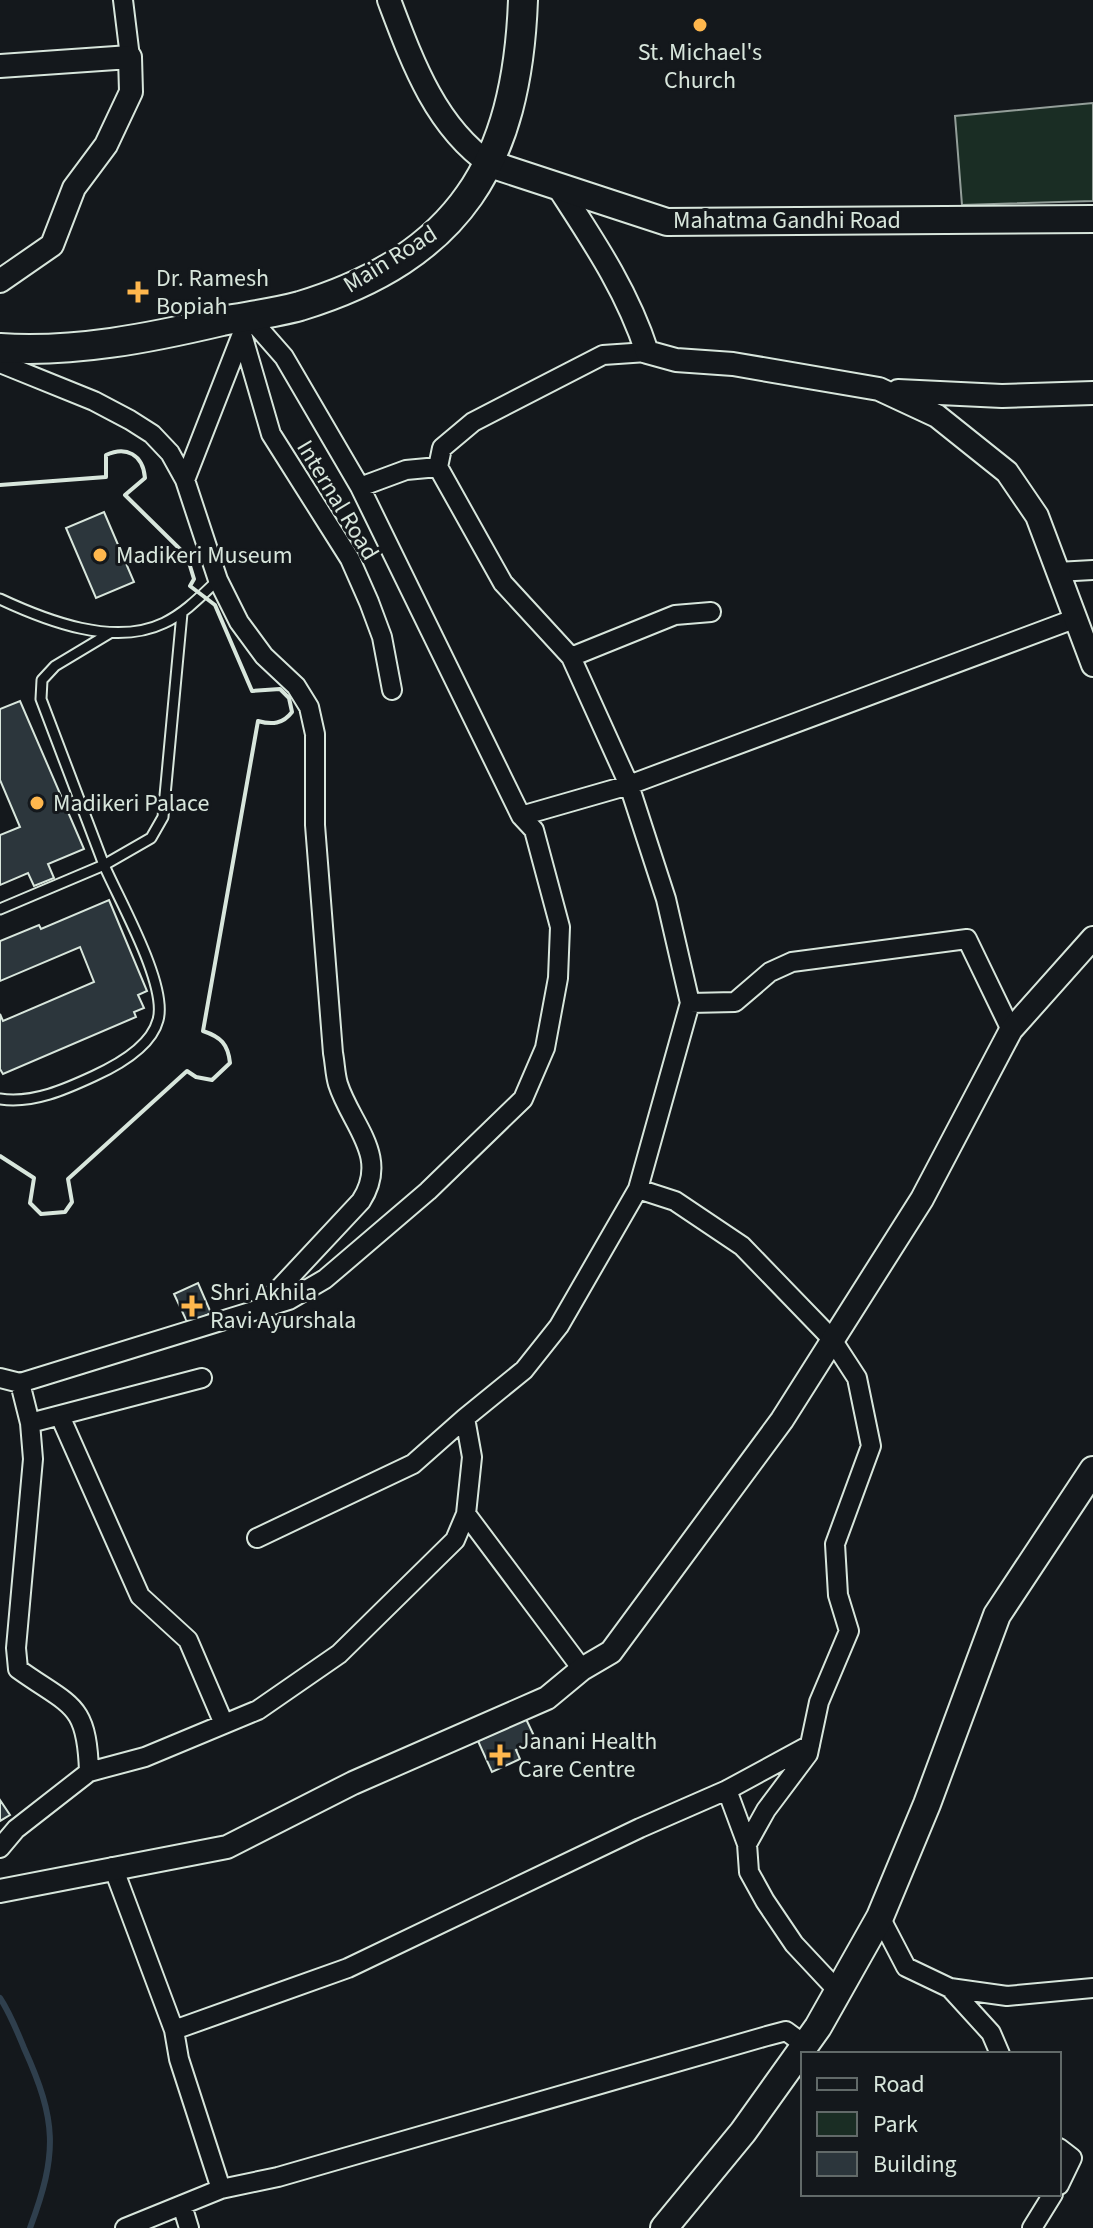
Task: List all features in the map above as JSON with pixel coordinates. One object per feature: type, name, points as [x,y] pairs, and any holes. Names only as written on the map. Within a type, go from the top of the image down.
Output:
[{"type":"main road","name":"Main Road","points":[[0,348],[63,348],[245,325],[341,291],[405,256],[452,220],[490,164],[506,124],[518,75],[523,0]]},
{"type":"main road","name":"Mahatma Gandhi Road","points":[[490,164],[667,222],[1093,219]]},
{"type":"main road","points":[[664,2228],[743,2132],[805,2045],[880,1917],[927,1804],[997,1615],[1093,1470]]},
{"type":"street","points":[[0,281],[52,245],[74,188],[106,145],[131,92],[123,0]]},
{"type":"street","points":[[389,0],[430,97],[452,131],[490,164]]},
{"type":"street","points":[[0,66],[130,57]]},
{"type":"street","points":[[557,185],[605,259],[634,312],[647,352]]},
{"type":"street","points":[[0,1378],[20,1383],[289,1300],[325,1279],[428,1191],[523,1099],[545,1048],[558,978],[560,927],[534,830],[521,816],[360,487],[284,357],[245,325],[185,480]]},
{"type":"street","name":"Internal Road","points":[[245,325],[271,434],[338,539],[369,602],[382,637],[392,690]]},
{"type":"street","points":[[257,1538],[413,1464],[524,1370],[559,1326],[638,1189],[690,1003],[666,899],[629,785],[571,657],[503,583],[438,467],[442,448],[473,422],[603,355],[647,352],[676,360],[733,364],[879,389],[934,395],[1093,393]]},
{"type":"street","points":[[0,363],[94,401],[130,420],[152,434],[170,453],[185,480],[218,580],[239,622],[264,656],[296,686],[313,719],[315,825],[333,1053],[338,1083],[359,1123],[372,1164],[372,1185],[361,1201],[260,1309]]},
{"type":"street","points":[[879,389],[937,416],[1007,472],[1037,516],[1093,665]]},
{"type":"street","points":[[360,487],[406,470],[438,467]]},
{"type":"street","points":[[1057,572],[1093,570]]},
{"type":"street","points":[[571,657],[675,615],[711,612]]},
{"type":"street","points":[[521,816],[629,785],[1074,619]]},
{"type":"street","points":[[0,1891],[227,1847],[353,1783],[547,1698],[582,1669],[611,1652],[782,1420],[831,1338],[922,1199],[1011,1030],[1093,938]]},
{"type":"street","points":[[690,1003],[735,1002],[770,972],[792,962],[967,939],[1011,1030]]},
{"type":"street","points":[[638,1189],[675,1201],[742,1246],[831,1338],[857,1378],[871,1446],[835,1544],[838,1595],[849,1631],[819,1702],[808,1754],[766,1810],[747,1844]]},
{"type":"street","points":[[30,1423],[202,1378]]},
{"type":"street","points":[[20,1383],[30,1423],[33,1459],[16,1648],[18,1669],[79,1712],[88,1742],[89,1772]]},
{"type":"street","points":[[60,1416],[140,1596],[188,1640],[224,1724]]},
{"type":"street","points":[[0,1848],[16,1829],[89,1772],[145,1757],[258,1710],[339,1654],[455,1540],[466,1514],[472,1457],[465,1418]]},
{"type":"street","points":[[466,1514],[582,1669]]},
{"type":"street","points":[[174,2030],[348,1968],[640,1828],[727,1790],[810,1745]]},
{"type":"street","points":[[727,1790],[747,1844],[749,1872],[765,1901],[794,1944],[838,1991]]},
{"type":"street","points":[[113,1867],[174,2030],[179,2059],[221,2189]]},
{"type":"street","points":[[880,1917],[906,1967],[950,1988],[1007,1996],[1093,1988]]},
{"type":"street","points":[[950,1988],[991,2033],[999,2052]]},
{"type":"street","points":[[125,2228],[221,2189],[278,2177],[786,2031],[805,2045]]},
{"type":"street","points":[[1061,2150],[1072,2158],[1061,2181]]},
{"type":"street","points":[[1032,2228],[1052,2196]]},
{"type":"street","points":[[182,2205],[189,2228]]},
{"type":"lane","points":[[0,1099],[35,1097],[63,1090],[134,1053],[152,1035],[159,1018],[159,997],[104,865],[41,699],[42,680],[55,666],[110,633],[160,625],[182,613],[218,580]]},
{"type":"lane","points":[[0,599],[26,611],[110,633]]},
{"type":"lane","points":[[0,909],[104,865],[151,838],[163,817],[182,613]]},
{"type":"green space","points":[[1093,103],[1093,201],[962,205],[955,116]]},
{"type":"building","name":"Madikeri Museum","points":[[104,512],[134,582],[96,598],[66,528]]},
{"type":"building","name":"Madikeri Palace","points":[[20,701],[84,849],[48,864],[54,878],[34,886],[28,873],[0,885],[0,835],[20,827],[0,780],[0,709]]},
{"type":"building","points":[[109,900],[147,991],[138,995],[144,1008],[134,1012],[136,1017],[3,1074],[0,1069],[0,1014],[3,1021],[94,982],[80,947],[0,981],[0,941],[39,925],[41,929]]},
{"type":"building","points":[[198,1283],[211,1313],[188,1324],[174,1294]]},
{"type":"building","points":[[526,1719],[536,1740],[516,1750],[520,1759],[492,1772],[478,1741]]},
{"type":"building","points":[[0,1800],[10,1815],[0,1821]]},
{"type":"waterway","points":[[0,1998],[35,2074],[48,2117],[50,2137],[46,2178],[30,2228]]},
{"type":"wall","points":[[0,485],[106,477],[106,455],[120,451],[132,454],[141,463],[145,478],[125,495],[187,556],[194,579],[190,586],[215,605],[252,691],[280,689],[289,698],[292,712],[277,722],[258,721],[203,1031],[222,1042],[230,1063],[212,1080],[196,1077],[187,1071],[68,1179],[72,1202],[65,1212],[41,1214],[30,1203],[34,1178],[0,1156]]},
{"type":"place","name":"St. Michael's Church","points":[[700,25]]},
{"type":"place","name":"Dr. Ramesh Bopiah","points":[[138,292]]},
{"type":"place","name":"Madikeri Museum","points":[[100,555]]},
{"type":"place","name":"Madikeri Palace","points":[[37,803]]},
{"type":"place","name":"Shri Akhila Ravi Ayurshala","points":[[192,1306]]},
{"type":"place","name":"Janani Health Care Centre","points":[[500,1755]]}]
